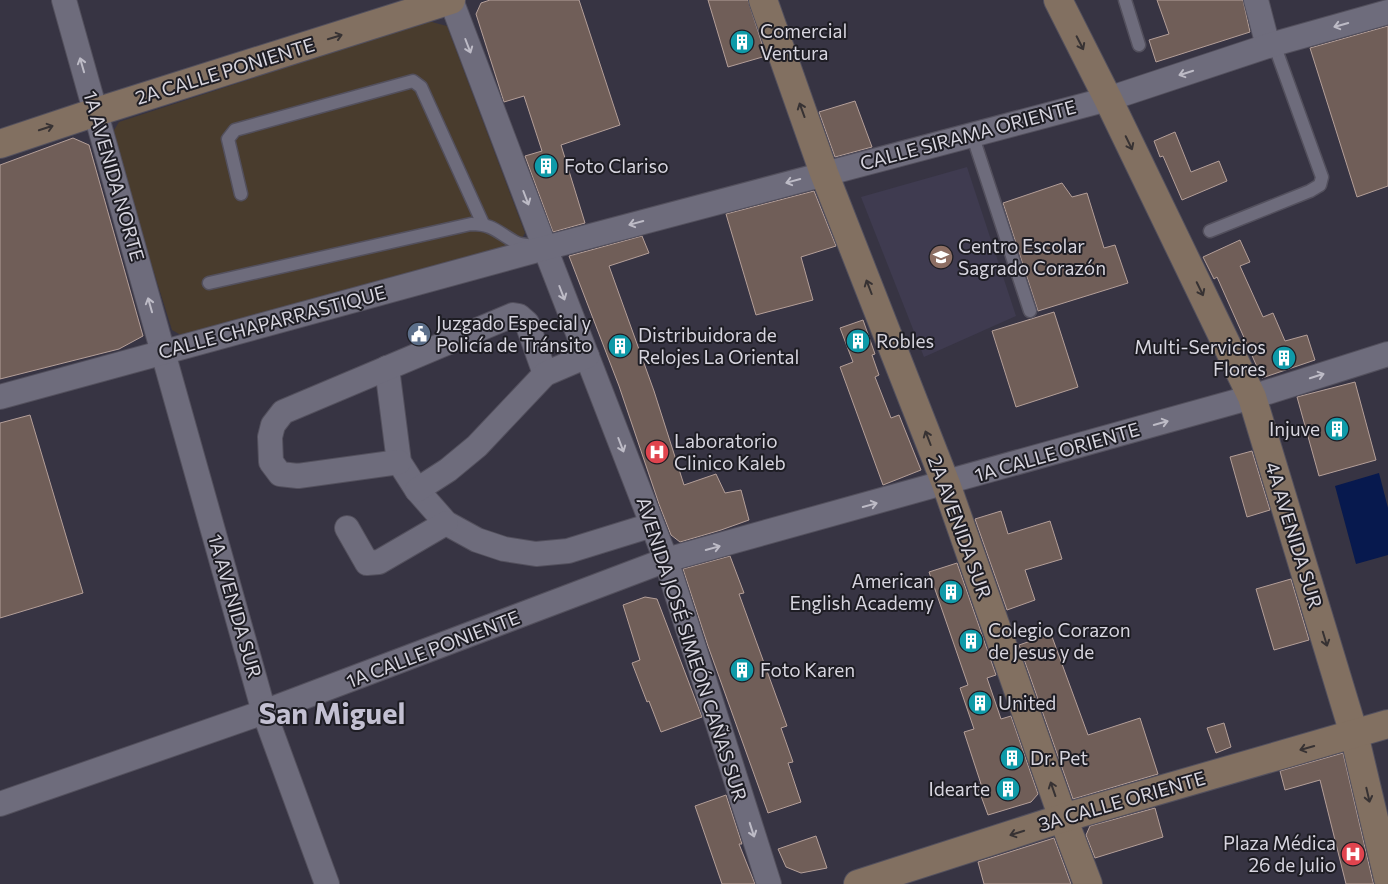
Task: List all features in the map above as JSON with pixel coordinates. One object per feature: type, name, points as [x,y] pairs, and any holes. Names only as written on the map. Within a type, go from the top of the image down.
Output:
[{"type":"main road","name":"2A CALLE PONIENTE","points":[[0,144],[451,0]]},
{"type":"main road","name":"2A AVENIDA SUR","points":[[763,0],[824,173],[946,484],[1088,884]]},
{"type":"main road","name":"4A AVENIDA SUR","points":[[1058,0],[1252,397],[1354,734],[1388,878]]},
{"type":"main road","name":"3A CALLE ORIENTE","points":[[858,884],[1063,818],[1388,724]]},
{"type":"street","name":"1A AVENIDA NORTE","points":[[64,0],[164,352]]},
{"type":"street","name":"AVENIDA JOSÉ SIMEÓN CAÑAS SUR","points":[[451,0],[666,560],[769,884]]},
{"type":"street","points":[[1256,0],[1271,45]]},
{"type":"street","name":"CALLE SIRAMA ORIENTE","points":[[545,248],[1108,99],[1271,45],[1388,12]]},
{"type":"street","name":"CALLE CHAPARRASTIQUE","points":[[0,397],[545,248]]},
{"type":"street","points":[[399,462],[298,476],[280,474],[271,462],[270,437],[273,425],[283,412],[513,314],[519,316],[527,323],[545,374]]},
{"type":"street","name":"1A AVENIDA SUR","points":[[164,352],[264,712],[327,884]]},
{"type":"street","name":"1A CALLE ORIENTE","points":[[666,560],[946,484],[1252,397],[1388,354]]},
{"type":"street","points":[[417,490],[448,470],[478,446],[545,374],[587,356]]},
{"type":"street","points":[[387,368],[399,462],[417,490],[446,523],[477,540],[504,549],[536,554],[568,551],[652,525]]},
{"type":"street","points":[[347,528],[368,563],[373,564],[380,562],[446,523]]},
{"type":"street","name":"1A CALLE PONIENTE","points":[[0,804],[264,712],[666,560]]},
{"type":"lane","points":[[1126,0],[1139,45]]},
{"type":"lane","points":[[1210,231],[1310,192],[1320,185],[1322,177],[1271,45]]},
{"type":"lane","points":[[241,194],[228,139],[234,130],[413,81],[422,86],[483,224]]},
{"type":"lane","points":[[972,134],[1030,311]]},
{"type":"lane","points":[[209,283],[471,224],[483,224],[494,228],[516,243],[545,248]]},
{"type":"shaded area","points":[[428,21],[447,26],[525,233],[517,247],[186,338],[172,330],[111,135],[119,122]]},
{"type":"shaded area","name":"Centro Escolar Sagrado Corazón","points":[[967,167],[1016,316],[924,357],[861,197]]},
{"type":"shaded area","points":[[1379,473],[1388,508],[1388,555],[1356,564],[1335,486]]},
{"type":"building","points":[[490,0],[579,0],[620,125],[561,145],[585,223],[553,232],[525,156],[542,151],[524,96],[504,102],[476,14],[481,3]]},
{"type":"building","name":"Comercial Ventura","points":[[708,0],[748,0],[766,56],[728,67]]},
{"type":"building","points":[[1157,0],[1243,0],[1250,32],[1156,62],[1149,40],[1169,34]]},
{"type":"building","points":[[1388,26],[1388,186],[1357,197],[1310,48]]},
{"type":"building","points":[[855,101],[872,147],[835,157],[819,112]]},
{"type":"building","points":[[1175,132],[1191,172],[1219,161],[1227,181],[1182,200],[1163,156],[1160,157],[1154,141]]},
{"type":"building","points":[[73,138],[89,145],[143,336],[119,349],[0,379],[0,165]]},
{"type":"building","points":[[1062,183],[1072,197],[1087,193],[1104,248],[1115,245],[1128,283],[1038,311],[1003,203]]},
{"type":"building","points":[[814,191],[836,246],[801,257],[813,300],[756,315],[726,214]]},
{"type":"building","points":[[642,236],[649,253],[609,266],[654,391],[684,485],[716,474],[725,493],[741,490],[749,520],[680,542],[671,535],[619,386],[569,256]]},
{"type":"building","points":[[1240,240],[1250,262],[1240,266],[1263,317],[1273,313],[1285,341],[1307,335],[1315,360],[1262,378],[1217,277],[1214,279],[1203,257]]},
{"type":"building","points":[[1054,312],[1078,387],[1016,407],[992,331]]},
{"type":"building","points":[[863,320],[875,354],[872,355],[879,375],[875,377],[891,418],[899,415],[921,470],[883,485],[840,367],[853,362],[840,328]]},
{"type":"building","name":"Injuve","points":[[1355,382],[1376,460],[1319,476],[1297,397]]},
{"type":"building","points":[[30,415],[83,593],[0,618],[0,423]]},
{"type":"building","points":[[1252,451],[1270,510],[1247,517],[1230,457]]},
{"type":"building","points":[[1001,511],[1008,534],[1050,521],[1062,559],[1025,570],[1035,600],[1007,610],[975,519]]},
{"type":"building","points":[[730,556],[744,593],[739,594],[787,726],[781,728],[793,762],[788,763],[801,802],[768,813],[708,646],[683,569]]},
{"type":"building","points":[[957,563],[996,675],[987,678],[1001,719],[1011,716],[1038,794],[1031,802],[988,815],[977,785],[981,784],[964,732],[974,729],[960,688],[968,685],[929,572]]},
{"type":"building","points":[[1291,579],[1309,640],[1274,650],[1256,589]]},
{"type":"building","points":[[645,597],[657,599],[702,717],[661,732],[632,663],[640,660],[623,605]]},
{"type":"building","points":[[1051,634],[1088,735],[1140,718],[1158,774],[1073,799],[1019,645]]},
{"type":"building","points":[[1224,723],[1231,747],[1216,753],[1207,728]]},
{"type":"building","points":[[1343,753],[1374,884],[1346,884],[1320,780],[1285,790],[1280,771]]},
{"type":"building","points":[[726,795],[742,844],[739,844],[755,884],[722,884],[695,806]]},
{"type":"building","points":[[1155,808],[1163,837],[1095,858],[1086,835],[1090,826]]},
{"type":"building","points":[[816,836],[827,868],[801,873],[786,867],[778,849]]},
{"type":"building","points":[[1054,838],[1071,884],[984,884],[978,862]]},
{"type":"place","name":"Comercial Ventura","points":[[742,42]]},
{"type":"place","name":"Foto Clariso","points":[[546,166]]},
{"type":"place","name":"Centro Escolar Sagrado Corazón","points":[[941,257]]},
{"type":"place","name":"Juzgado Especial y Policía de Tránsito","points":[[419,334]]},
{"type":"place","name":"Robles","points":[[858,341]]},
{"type":"place","name":"Distribuidora de Relojes La Oriental","points":[[620,346]]},
{"type":"place","name":"Multi-Servicios Flores","points":[[1284,358]]},
{"type":"place","name":"Injuve","points":[[1337,429]]},
{"type":"place","name":"Laboratorio Clinico Kaleb","points":[[657,452]]},
{"type":"place","name":"American English Academy","points":[[951,592]]},
{"type":"place","name":"Colegio Corazon de Jesus y de","points":[[971,641]]},
{"type":"place","name":"Foto Karen","points":[[742,670]]},
{"type":"place","name":"United","points":[[980,703]]},
{"type":"place","name":"Dr. Pet","points":[[1012,758]]},
{"type":"place","name":"Idearte","points":[[1008,789]]},
{"type":"place","name":"Plaza Médica 26 de Julio","points":[[1353,854]]},
{"type":"district","name":"San Miguel","points":[[332,714]]}]
